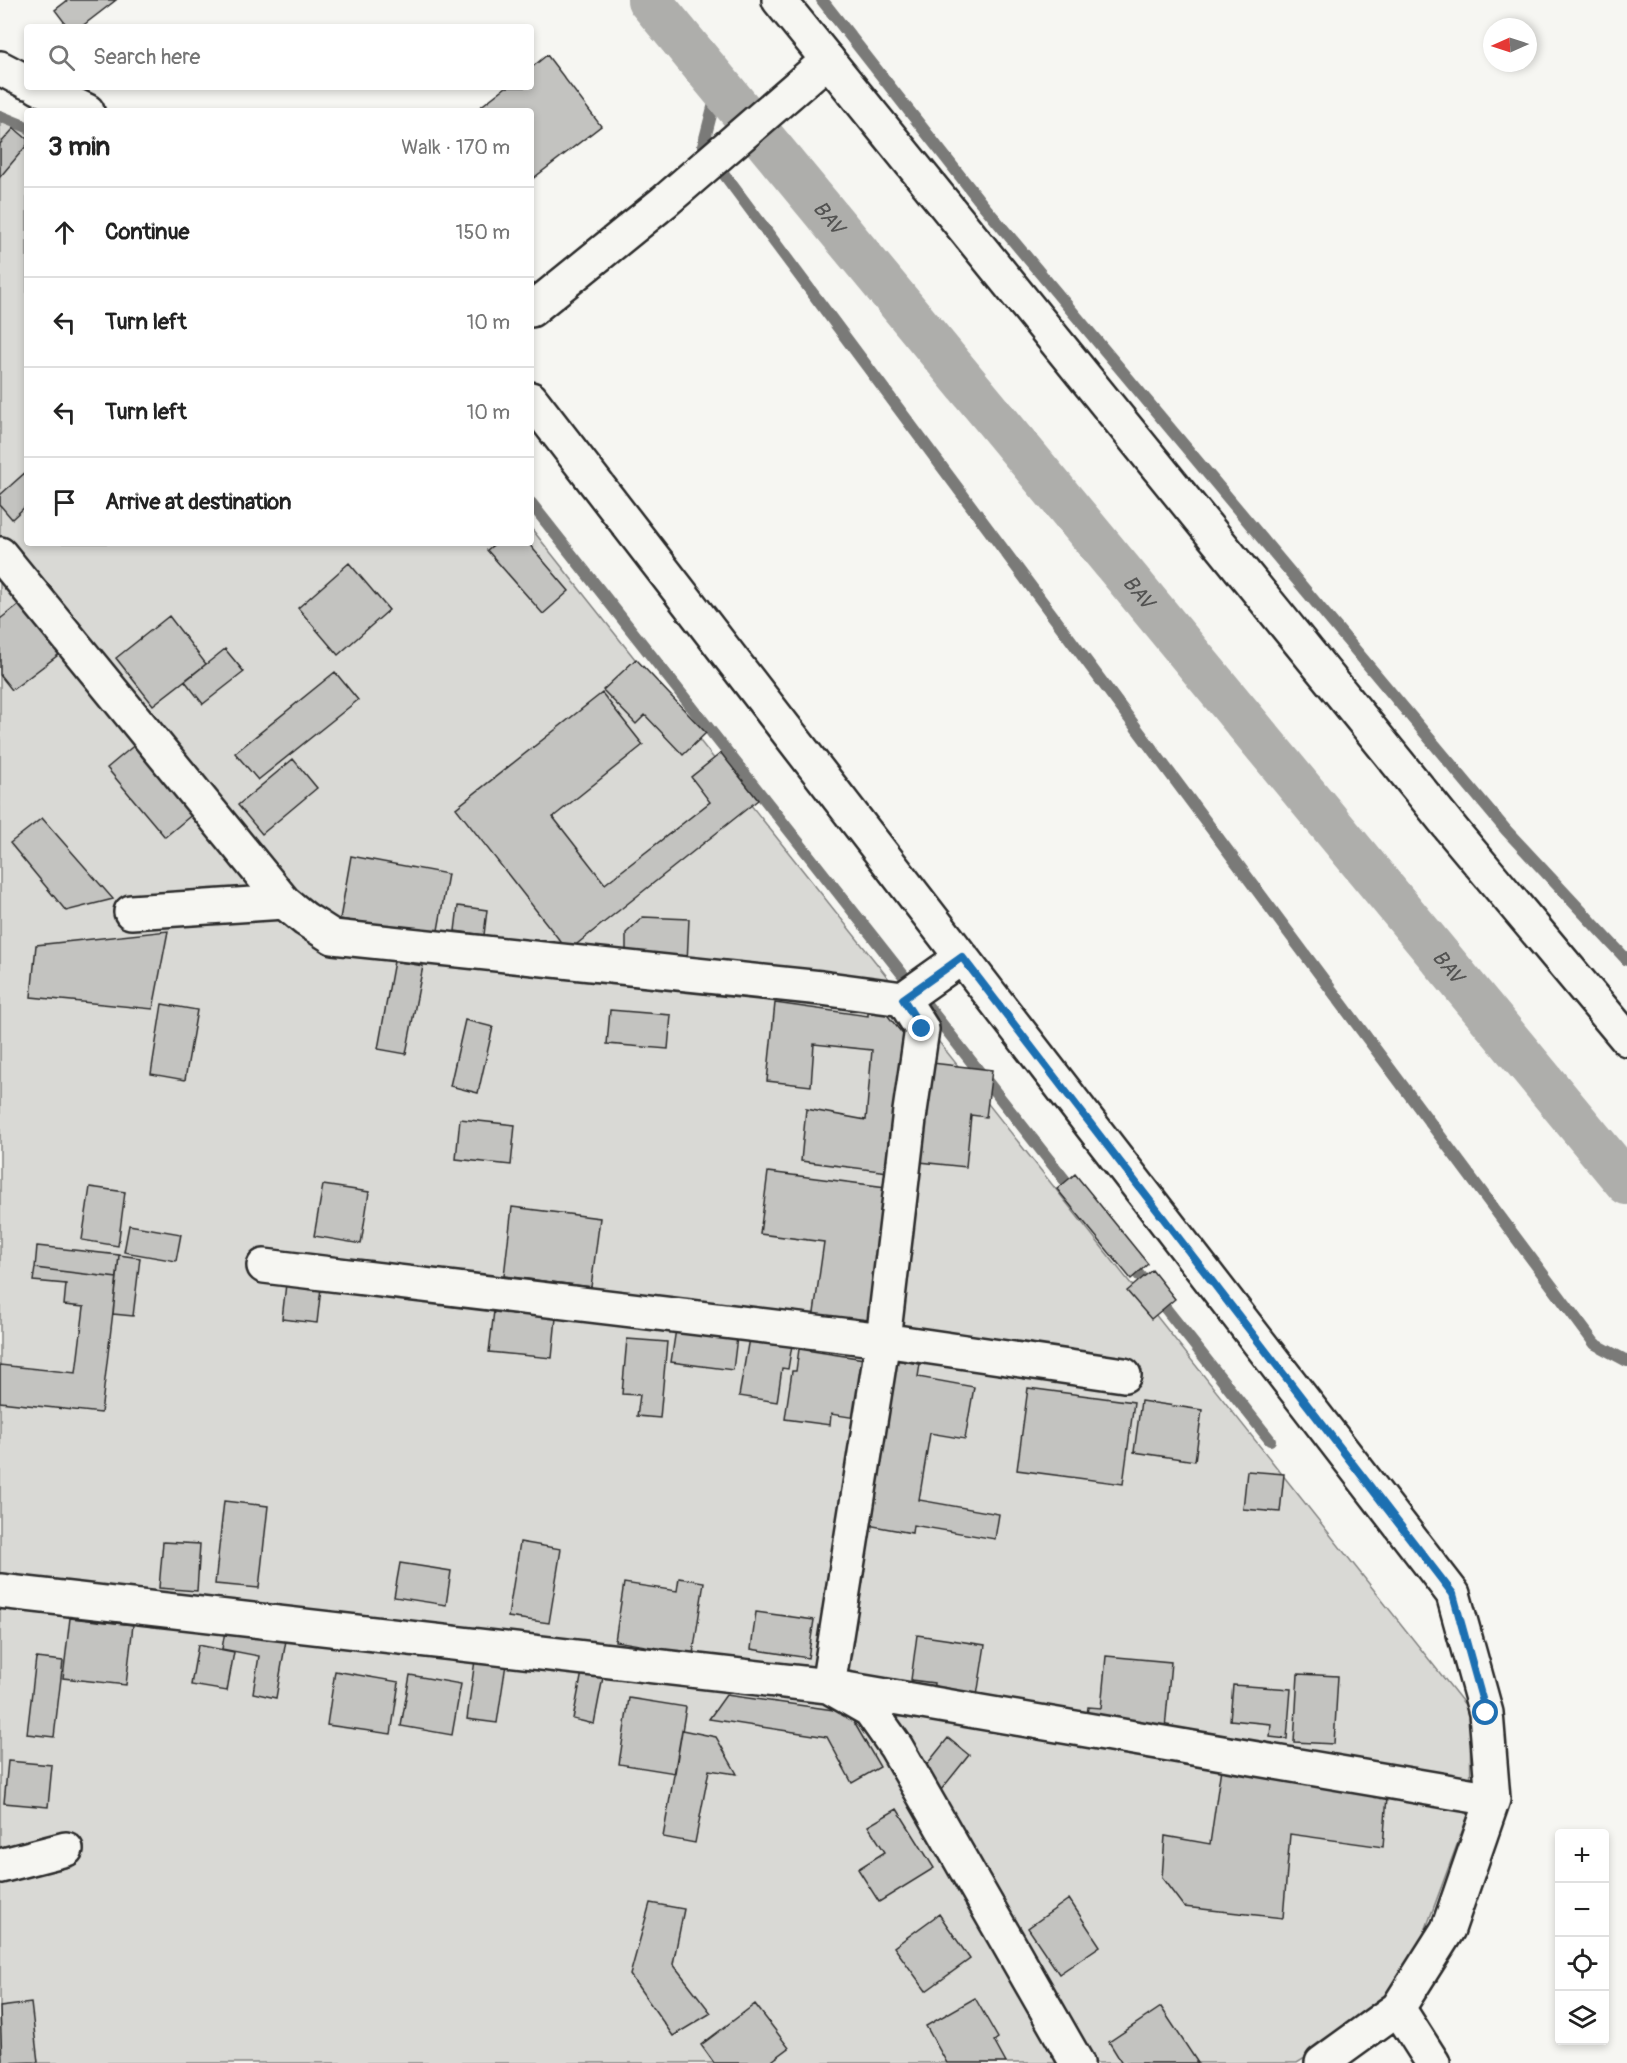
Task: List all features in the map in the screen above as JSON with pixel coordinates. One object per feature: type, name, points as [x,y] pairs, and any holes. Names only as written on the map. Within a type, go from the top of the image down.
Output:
[{"type":"street","points":[[779,0],[1457,836],[1627,1039]]},
{"type":"street","points":[[534,308],[700,171],[828,60]]},
{"type":"street","points":[[0,68],[24,80]]},
{"type":"street","points":[[44,90],[81,108]]},
{"type":"street","points":[[534,403],[1453,1594],[1486,1713],[1493,1799],[1448,1929],[1398,2008],[1322,2063]]},
{"type":"street","points":[[0,554],[284,902],[305,920],[333,937],[821,988],[903,999],[962,957]]},
{"type":"street","points":[[131,912],[284,902]]},
{"type":"street","points":[[828,1686],[883,1340],[922,1029],[903,999]]},
{"type":"street","points":[[264,1266],[883,1340],[1124,1375]]},
{"type":"street","points":[[0,1591],[828,1686],[1493,1799]]},
{"type":"street","points":[[828,1686],[870,1710],[896,1747],[1077,2063]]},
{"type":"street","points":[[0,1866],[66,1849]]},
{"type":"street","points":[[1398,2008],[1432,2063]]},
{"type":"shaded area","points":[[0,120],[24,130],[24,546],[534,546],[534,532],[1470,1711],[1471,1807],[1425,1931],[1397,1987],[1353,2028],[1297,2063],[0,2063]]},
{"type":"building","points":[[68,0],[116,0],[85,24],[66,24],[55,10]]},
{"type":"building","points":[[547,55],[601,126],[534,178],[534,108],[479,108],[502,90],[534,90],[534,66]]},
{"type":"building","points":[[14,128],[24,136],[24,149],[0,177],[0,144]]},
{"type":"building","points":[[24,474],[24,508],[12,519],[0,505],[0,495]]},
{"type":"building","points":[[492,546],[531,546],[569,591],[543,614],[487,550]]},
{"type":"building","points":[[349,563],[389,610],[338,655],[298,608]]},
{"type":"building","points":[[27,598],[66,649],[12,690],[0,675],[0,619]]},
{"type":"building","points":[[169,616],[206,664],[153,705],[116,658]]},
{"type":"building","points":[[225,649],[244,672],[203,704],[185,681]]},
{"type":"building","points":[[636,659],[706,733],[683,755],[645,715],[636,724],[603,690]]},
{"type":"building","points":[[335,672],[358,700],[258,780],[235,753]]},
{"type":"building","points":[[602,693],[643,745],[553,817],[605,884],[710,802],[691,777],[721,753],[758,800],[568,951],[456,808]]},
{"type":"building","points":[[137,743],[194,813],[165,837],[107,768]]},
{"type":"building","points":[[293,759],[317,788],[262,834],[238,805]]},
{"type":"building","points":[[42,818],[113,899],[66,911],[10,843]]},
{"type":"building","points":[[351,856],[448,874],[437,936],[340,919]]},
{"type":"building","points":[[458,906],[487,910],[484,935],[455,931]]},
{"type":"building","points":[[643,917],[689,919],[687,963],[626,959],[626,933]]},
{"type":"building","points":[[168,931],[153,1009],[31,997],[36,945]]},
{"type":"building","points":[[394,961],[423,966],[406,1054],[378,1049]]},
{"type":"building","points":[[775,1003],[868,1016],[868,1009],[884,1011],[910,1043],[896,1173],[801,1161],[806,1109],[866,1120],[872,1050],[814,1044],[811,1086],[767,1081]]},
{"type":"building","points":[[162,1004],[197,1010],[185,1080],[151,1074]]},
{"type":"building","points":[[610,1010],[671,1015],[668,1049],[607,1044]]},
{"type":"building","points":[[465,1020],[493,1027],[478,1093],[450,1086]]},
{"type":"building","points":[[932,1063],[992,1070],[986,1117],[971,1115],[966,1167],[920,1162]]},
{"type":"building","points":[[460,1119],[515,1125],[511,1165],[456,1159]]},
{"type":"building","points":[[768,1172],[886,1187],[868,1333],[812,1327],[824,1242],[760,1234]]},
{"type":"building","points":[[1075,1174],[1148,1264],[1131,1279],[1057,1189]]},
{"type":"building","points":[[323,1185],[369,1192],[361,1244],[314,1236]]},
{"type":"building","points":[[90,1187],[125,1192],[118,1246],[82,1240]]},
{"type":"building","points":[[512,1207],[600,1218],[591,1287],[504,1276]]},
{"type":"building","points":[[129,1225],[181,1234],[176,1261],[124,1252]]},
{"type":"building","points":[[37,1246],[119,1255],[117,1278],[35,1268]]},
{"type":"building","points":[[119,1255],[140,1258],[133,1316],[113,1314]]},
{"type":"building","points":[[35,1268],[117,1278],[101,1413],[0,1402],[0,1365],[76,1373],[84,1307],[64,1305],[66,1284],[33,1281]]},
{"type":"building","points":[[1152,1270],[1175,1299],[1151,1319],[1127,1291]]},
{"type":"building","points":[[287,1275],[322,1279],[317,1323],[282,1319]]},
{"type":"building","points":[[494,1311],[556,1318],[552,1358],[489,1352]]},
{"type":"building","points":[[676,1329],[737,1337],[733,1370],[671,1362]]},
{"type":"building","points":[[749,1338],[792,1345],[788,1369],[782,1368],[777,1402],[739,1396]]},
{"type":"building","points":[[627,1339],[667,1342],[660,1418],[637,1416],[640,1395],[622,1394]]},
{"type":"building","points":[[799,1349],[864,1359],[856,1418],[831,1414],[830,1425],[785,1419],[792,1371],[796,1371]]},
{"type":"building","points":[[889,1359],[920,1364],[918,1377],[974,1387],[965,1439],[930,1433],[919,1500],[999,1514],[995,1539],[913,1525],[912,1533],[862,1524]]},
{"type":"building","points":[[1028,1388],[1134,1402],[1123,1484],[1017,1470]]},
{"type":"building","points":[[1141,1401],[1202,1410],[1195,1461],[1134,1452]]},
{"type":"building","points":[[1247,1471],[1284,1474],[1280,1512],[1243,1509]]},
{"type":"building","points":[[224,1501],[268,1506],[259,1588],[215,1584]]},
{"type":"building","points":[[163,1542],[200,1544],[197,1591],[159,1588]]},
{"type":"building","points":[[520,1542],[561,1549],[549,1623],[508,1617]]},
{"type":"building","points":[[400,1563],[451,1571],[446,1605],[394,1597]]},
{"type":"building","points":[[679,1578],[704,1582],[693,1654],[615,1641],[624,1583],[677,1591]]},
{"type":"building","points":[[756,1612],[814,1620],[808,1658],[751,1649]]},
{"type":"building","points":[[70,1618],[133,1625],[126,1685],[63,1678]]},
{"type":"building","points":[[226,1625],[288,1629],[276,1698],[253,1693],[259,1656],[222,1649]]},
{"type":"building","points":[[917,1635],[985,1645],[976,1702],[933,1696],[934,1683],[911,1680]]},
{"type":"building","points":[[198,1645],[234,1652],[227,1691],[191,1685]]},
{"type":"building","points":[[1106,1656],[1171,1662],[1165,1729],[1086,1723],[1088,1707],[1101,1708]]},
{"type":"building","points":[[36,1658],[63,1661],[54,1737],[27,1734]]},
{"type":"building","points":[[475,1660],[506,1664],[497,1723],[467,1719]]},
{"type":"building","points":[[335,1671],[399,1682],[391,1734],[327,1725]]},
{"type":"building","points":[[582,1672],[603,1677],[594,1724],[573,1719]]},
{"type":"building","points":[[1298,1674],[1338,1676],[1334,1744],[1294,1742]]},
{"type":"building","points":[[410,1675],[461,1684],[452,1735],[401,1726]]},
{"type":"building","points":[[1233,1685],[1291,1689],[1287,1739],[1270,1737],[1271,1724],[1230,1720]]},
{"type":"building","points":[[726,1695],[848,1712],[880,1767],[852,1783],[827,1737],[709,1719]]},
{"type":"building","points":[[629,1698],[686,1707],[675,1773],[619,1764]]},
{"type":"building","points":[[682,1730],[716,1737],[737,1774],[709,1770],[695,1843],[663,1837]]},
{"type":"building","points":[[948,1738],[969,1755],[941,1790],[920,1773]]},
{"type":"building","points":[[8,1761],[52,1765],[48,1807],[4,1803]]},
{"type":"building","points":[[1222,1761],[1388,1784],[1383,1847],[1290,1834],[1283,1918],[1184,1907],[1162,1878],[1165,1836],[1210,1844]]},
{"type":"building","points":[[897,1809],[934,1868],[879,1902],[858,1869],[885,1852],[868,1826]]},
{"type":"building","points":[[1069,1899],[1100,1946],[1059,1974],[1028,1928]]},
{"type":"building","points":[[650,1903],[684,1909],[673,1964],[711,2013],[673,2036],[630,1975]]},
{"type":"building","points":[[939,1914],[970,1959],[926,1991],[894,1947]]},
{"type":"building","points":[[975,1998],[998,2038],[994,2041],[1006,2063],[947,2063],[926,2026]]},
{"type":"building","points":[[31,2003],[38,2062],[2,2063],[0,2007]]},
{"type":"building","points":[[755,2004],[789,2048],[769,2063],[714,2063],[701,2045]]},
{"type":"building","points":[[1161,2007],[1198,2063],[1122,2063],[1109,2042]]},
{"type":"waterway","name":"BAV","points":[[649,0],[1627,1183]]},
{"type":"waterway","points":[[822,0],[979,200],[1506,830],[1627,960]]},
{"type":"waterway","points":[[719,84],[703,146],[1595,1344],[1627,1361]]},
{"type":"waterway","points":[[0,116],[24,126]]},
{"type":"waterway","points":[[534,507],[1075,1193]]},
{"type":"waterway","points":[[1128,1261],[1270,1440]]},
{"type":"route","points":[[922,1029],[903,999],[962,957],[1453,1594],[1486,1713]]}]
